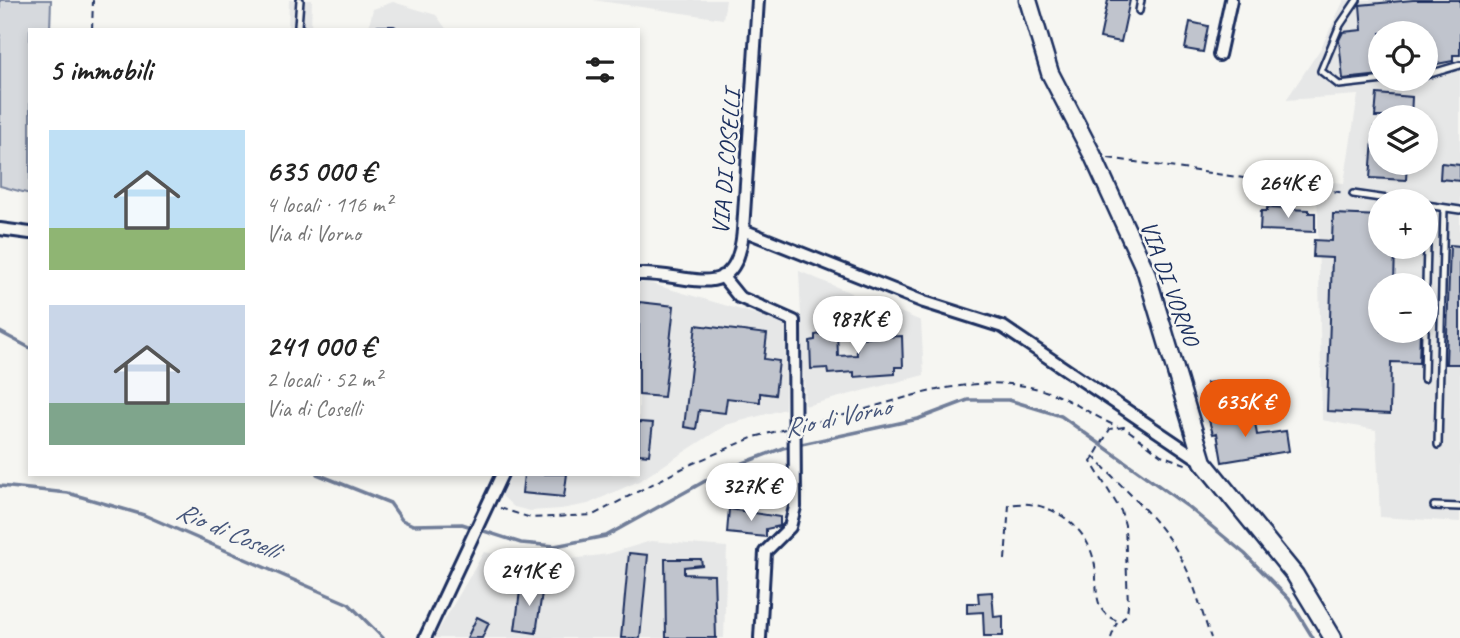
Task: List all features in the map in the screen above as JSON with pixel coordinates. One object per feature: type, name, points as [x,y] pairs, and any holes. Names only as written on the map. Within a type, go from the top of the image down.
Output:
[{"type":"street","name":"VIA DI COSELLI","points":[[722,276],[738,257],[743,230],[758,0]]},
{"type":"street","name":"VIA DI VORNO","points":[[1028,0],[1050,73],[1093,156],[1146,272],[1164,322],[1203,462],[1295,575],[1333,638]]},
{"type":"street","points":[[1219,55],[1231,0]]},
{"type":"street","points":[[0,229],[28,233]]},
{"type":"street","points":[[743,230],[924,302],[1003,327],[1203,462]]},
{"type":"street","points":[[640,274],[708,283],[722,276],[739,297],[794,321],[794,519],[765,552],[760,638]]},
{"type":"street","points":[[425,638],[501,476]]},
{"type":"lane","points":[[299,28],[300,0]]},
{"type":"lane","points":[[1139,11],[1141,0]]},
{"type":"lane","points":[[1357,0],[1340,25],[1321,71],[1339,85],[1368,82]]},
{"type":"lane","points":[[1438,71],[1460,65]]},
{"type":"lane","points":[[1353,194],[1368,196]]},
{"type":"lane","points":[[1438,207],[1460,210]]},
{"type":"lane","points":[[1438,445],[1444,208]]},
{"type":"lane","points":[[1424,379],[1425,343]]},
{"type":"lane","points":[[1434,506],[1460,507]]},
{"type":"path","points":[[92,28],[93,0]]},
{"type":"path","points":[[1093,156],[1353,194]]},
{"type":"path","points":[[487,503],[531,518],[593,514],[698,461],[754,437],[795,432],[961,386],[988,384],[1044,390],[1124,428],[1173,461],[1187,465],[1203,462]]},
{"type":"path","points":[[1111,638],[1118,621],[1127,614],[1125,525],[1121,511],[1094,470],[1092,455],[1110,429],[1118,427]]},
{"type":"path","points":[[1092,455],[1125,486],[1171,542],[1192,582],[1211,638]]},
{"type":"path","points":[[1005,560],[1009,505],[1026,502],[1050,507],[1068,521],[1084,539],[1093,556],[1099,605],[1106,615],[1118,621]]},
{"type":"shaded area","points":[[0,0],[51,0],[50,28],[28,28],[28,193],[0,186]]},
{"type":"shaded area","points":[[289,0],[312,0],[311,27],[313,28],[288,28]]},
{"type":"shaded area","points":[[593,0],[726,0],[723,19]]},
{"type":"shaded area","points":[[1344,0],[1460,0],[1460,522],[1380,517],[1376,430],[1322,420],[1317,181],[1344,183],[1358,95],[1286,100],[1321,48]]},
{"type":"shaded area","points":[[393,2],[436,15],[446,28],[368,28],[373,9]]},
{"type":"shaded area","points":[[799,271],[851,293],[852,304],[864,313],[880,313],[886,306],[921,321],[924,375],[805,406]]},
{"type":"shaded area","points":[[640,283],[649,283],[786,323],[785,409],[726,425],[641,480],[588,504],[530,511],[514,507],[501,495],[511,476],[640,476]]},
{"type":"shaded area","points":[[651,541],[727,547],[724,638],[434,638],[484,552],[543,563],[608,554]]},
{"type":"building","points":[[1108,0],[1130,0],[1121,42],[1100,38]]},
{"type":"building","points":[[1413,0],[1460,0],[1460,55],[1453,55],[1453,61],[1438,64],[1438,21],[1368,21],[1368,76],[1343,79],[1339,40],[1343,32],[1362,30],[1360,5]]},
{"type":"building","points":[[1190,22],[1208,26],[1203,52],[1185,49]]},
{"type":"building","points":[[1377,94],[1412,97],[1412,105],[1376,105]]},
{"type":"building","points":[[1441,163],[1460,165],[1460,181],[1440,179]]},
{"type":"building","points":[[1370,175],[1406,175],[1406,180],[1370,178]]},
{"type":"building","points":[[1267,208],[1309,210],[1309,213],[1315,213],[1315,232],[1260,230],[1261,211],[1267,211]]},
{"type":"building","points":[[1333,214],[1368,215],[1368,259],[1395,259],[1394,273],[1368,273],[1368,343],[1420,343],[1419,363],[1391,362],[1390,414],[1327,411],[1332,258],[1313,257],[1314,240],[1332,241]]},
{"type":"building","points":[[1450,245],[1460,246],[1460,364],[1446,364]]},
{"type":"building","points":[[640,302],[674,306],[664,397],[640,395]]},
{"type":"building","points":[[696,325],[767,334],[764,359],[779,361],[775,395],[760,393],[760,402],[727,398],[725,413],[699,410],[696,429],[684,427]]},
{"type":"building","points":[[837,331],[838,356],[857,355],[856,338],[902,336],[903,367],[895,367],[895,374],[854,377],[854,372],[828,374],[827,368],[811,369],[810,341],[815,340],[815,335]]},
{"type":"building","points":[[1227,381],[1228,394],[1208,396],[1207,383]]},
{"type":"building","points":[[1219,414],[1220,419],[1254,416],[1257,435],[1286,431],[1289,451],[1222,462],[1217,433],[1213,434],[1208,417]]},
{"type":"building","points":[[640,422],[653,423],[649,455],[640,454]]},
{"type":"building","points":[[524,476],[567,476],[564,497],[522,493]]},
{"type":"building","points":[[729,509],[780,517],[780,526],[766,529],[766,537],[727,533]]},
{"type":"building","points":[[629,553],[648,555],[640,638],[621,638]]},
{"type":"building","points":[[665,559],[701,559],[702,565],[684,567],[684,574],[714,575],[716,638],[666,638]]},
{"type":"building","points":[[521,583],[543,586],[536,633],[515,630]]},
{"type":"building","points":[[992,592],[994,617],[1003,616],[1003,636],[984,636],[983,612],[967,613],[967,603],[979,603],[978,593]]},
{"type":"building","points":[[477,617],[489,623],[482,638],[467,638]]},
{"type":"waterway","name":"Rio di Vorno","points":[[0,332],[28,347]]},
{"type":"waterway","name":"Rio di Vorno","points":[[322,476],[390,503],[402,520],[413,525],[462,524],[521,543],[555,546],[606,536],[725,470],[783,448],[918,419],[968,400],[1009,400],[1061,416],[1187,506],[1245,554],[1289,599],[1313,638]]},
{"type":"waterway","name":"Rio di Coselli","points":[[0,486],[68,493],[144,515],[349,604],[383,638]]}]
